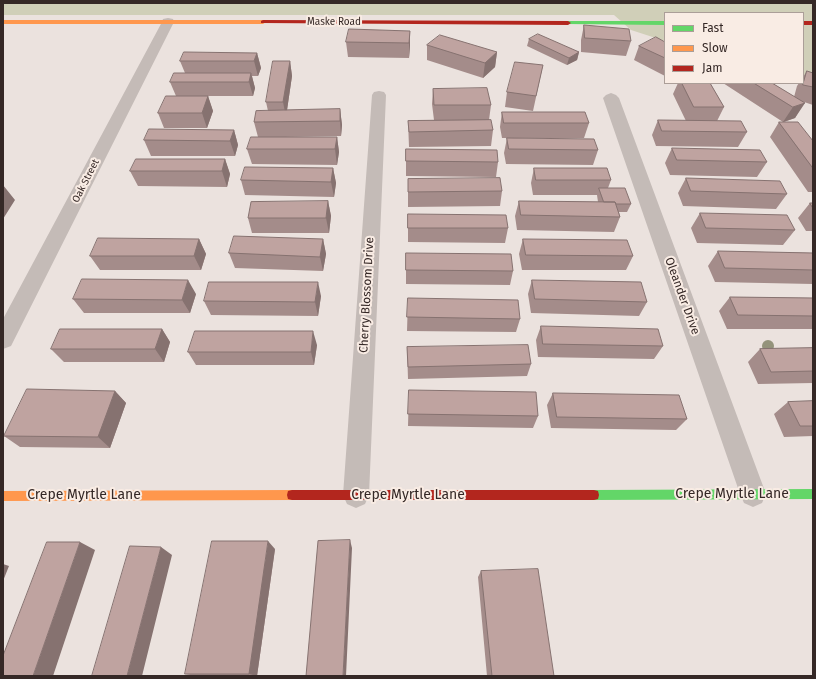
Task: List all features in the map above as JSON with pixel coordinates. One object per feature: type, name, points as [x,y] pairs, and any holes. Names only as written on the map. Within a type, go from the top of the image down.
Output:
[{"type":"street","name":"Maske Road","points":[[3,22],[664,23]]},
{"type":"street","name":"Oak Street","points":[[3,340],[168,22]]},
{"type":"street","name":"Cherry Blossom Drive","points":[[356,495],[379,95]]},
{"type":"street","name":"Oleander Drive","points":[[611,98],[753,494]]},
{"type":"street","name":"Crepe Myrtle Lane","points":[[3,496],[813,494]]},
{"type":"green space","points":[[3,3],[813,3],[813,81],[804,78],[804,12],[664,12],[664,41],[631,30],[614,15],[3,15]]},
{"type":"building","points":[[584,25],[629,29],[631,41],[585,38]]},
{"type":"building","points":[[349,29],[410,31],[409,43],[346,42]]},
{"type":"building","points":[[538,34],[579,52],[569,58],[529,39]]},
{"type":"building","points":[[440,35],[497,52],[485,63],[427,45]]},
{"type":"building","points":[[656,37],[664,41],[664,58],[639,46]]},
{"type":"building","points":[[184,52],[257,53],[254,61],[180,61]]},
{"type":"building","points":[[273,61],[290,61],[283,102],[266,102]]},
{"type":"building","points":[[515,62],[543,65],[536,96],[507,92]]},
{"type":"building","points":[[807,71],[813,73],[813,87],[803,85]]},
{"type":"building","points":[[174,73],[251,73],[249,82],[170,82]]},
{"type":"building","points":[[682,84],[711,84],[724,107],[694,107]]},
{"type":"building","points":[[756,84],[774,84],[805,103],[793,107]]},
{"type":"building","points":[[487,88],[491,105],[434,105],[433,89]]},
{"type":"building","points":[[166,96],[208,96],[202,113],[158,113]]},
{"type":"building","points":[[340,109],[340,121],[254,122],[256,111]]},
{"type":"building","points":[[502,112],[585,112],[589,123],[504,123]]},
{"type":"building","points":[[491,120],[493,130],[409,132],[408,121]]},
{"type":"building","points":[[658,120],[741,121],[747,132],[662,131]]},
{"type":"building","points":[[779,122],[798,122],[813,141],[813,168]]},
{"type":"building","points":[[149,129],[234,130],[230,141],[144,140]]},
{"type":"building","points":[[251,137],[337,137],[335,149],[247,149]]},
{"type":"building","points":[[507,138],[594,139],[598,150],[509,149]]},
{"type":"building","points":[[672,148],[760,150],[767,162],[677,160]]},
{"type":"building","points":[[406,149],[497,150],[498,162],[406,161]]},
{"type":"building","points":[[136,159],[225,159],[222,171],[130,171]]},
{"type":"building","points":[[245,167],[333,168],[331,182],[241,180]]},
{"type":"building","points":[[534,168],[607,168],[611,180],[536,180]]},
{"type":"building","points":[[500,178],[502,191],[408,192],[408,179]]},
{"type":"building","points":[[686,178],[780,181],[787,194],[691,191]]},
{"type":"building","points":[[599,188],[625,188],[631,204],[604,202]]},
{"type":"building","points":[[328,201],[326,218],[248,218],[251,202]]},
{"type":"building","points":[[519,201],[615,202],[620,217],[521,215]]},
{"type":"building","points":[[700,213],[787,215],[795,230],[706,228]]},
{"type":"building","points":[[408,214],[506,215],[508,228],[408,228]]},
{"type":"building","points":[[234,236],[323,239],[320,257],[229,253]]},
{"type":"building","points":[[98,238],[199,239],[194,256],[90,256]]},
{"type":"building","points":[[523,239],[627,240],[633,256],[526,255]]},
{"type":"building","points":[[718,251],[813,253],[813,270],[725,268]]},
{"type":"building","points":[[406,253],[511,254],[513,271],[406,270]]},
{"type":"building","points":[[82,279],[188,280],[182,300],[73,299]]},
{"type":"building","points":[[532,280],[641,282],[647,302],[535,299]]},
{"type":"building","points":[[209,282],[318,282],[315,302],[204,301]]},
{"type":"building","points":[[730,297],[813,298],[813,316],[738,315]]},
{"type":"building","points":[[408,298],[518,300],[520,319],[407,317]]},
{"type":"building","points":[[541,326],[658,329],[663,346],[543,344]]},
{"type":"building","points":[[60,329],[162,329],[155,349],[51,349]]},
{"type":"building","points":[[195,331],[313,331],[311,352],[188,352]]},
{"type":"building","points":[[528,345],[531,364],[408,367],[407,347]]},
{"type":"building","points":[[813,348],[813,371],[771,372],[760,349]]},
{"type":"building","points":[[27,389],[115,391],[98,437],[4,436]]},
{"type":"building","points":[[409,390],[536,392],[538,416],[408,414]]},
{"type":"building","points":[[553,393],[679,395],[687,419],[557,417]]},
{"type":"building","points":[[813,401],[813,426],[800,426],[788,402]]},
{"type":"building","points":[[350,540],[343,676],[306,676],[318,541]]},
{"type":"building","points":[[212,541],[268,541],[249,674],[185,674]]},
{"type":"building","points":[[47,542],[80,542],[33,676],[3,676],[3,656]]},
{"type":"building","points":[[130,546],[161,547],[127,676],[92,676]]},
{"type":"building","points":[[538,569],[554,676],[492,676],[481,571]]},
{"type":"traffic: fast","points":[[568,23],[664,23]]},
{"type":"traffic: fast","points":[[594,495],[813,494]]},
{"type":"traffic: slow","points":[[3,22],[263,22]]},
{"type":"traffic: slow","points":[[3,496],[292,495]]},
{"type":"traffic: jam","points":[[263,22],[568,23]]},
{"type":"traffic: jam","points":[[804,23],[813,23]]},
{"type":"traffic: jam","points":[[292,495],[594,495]]}]
